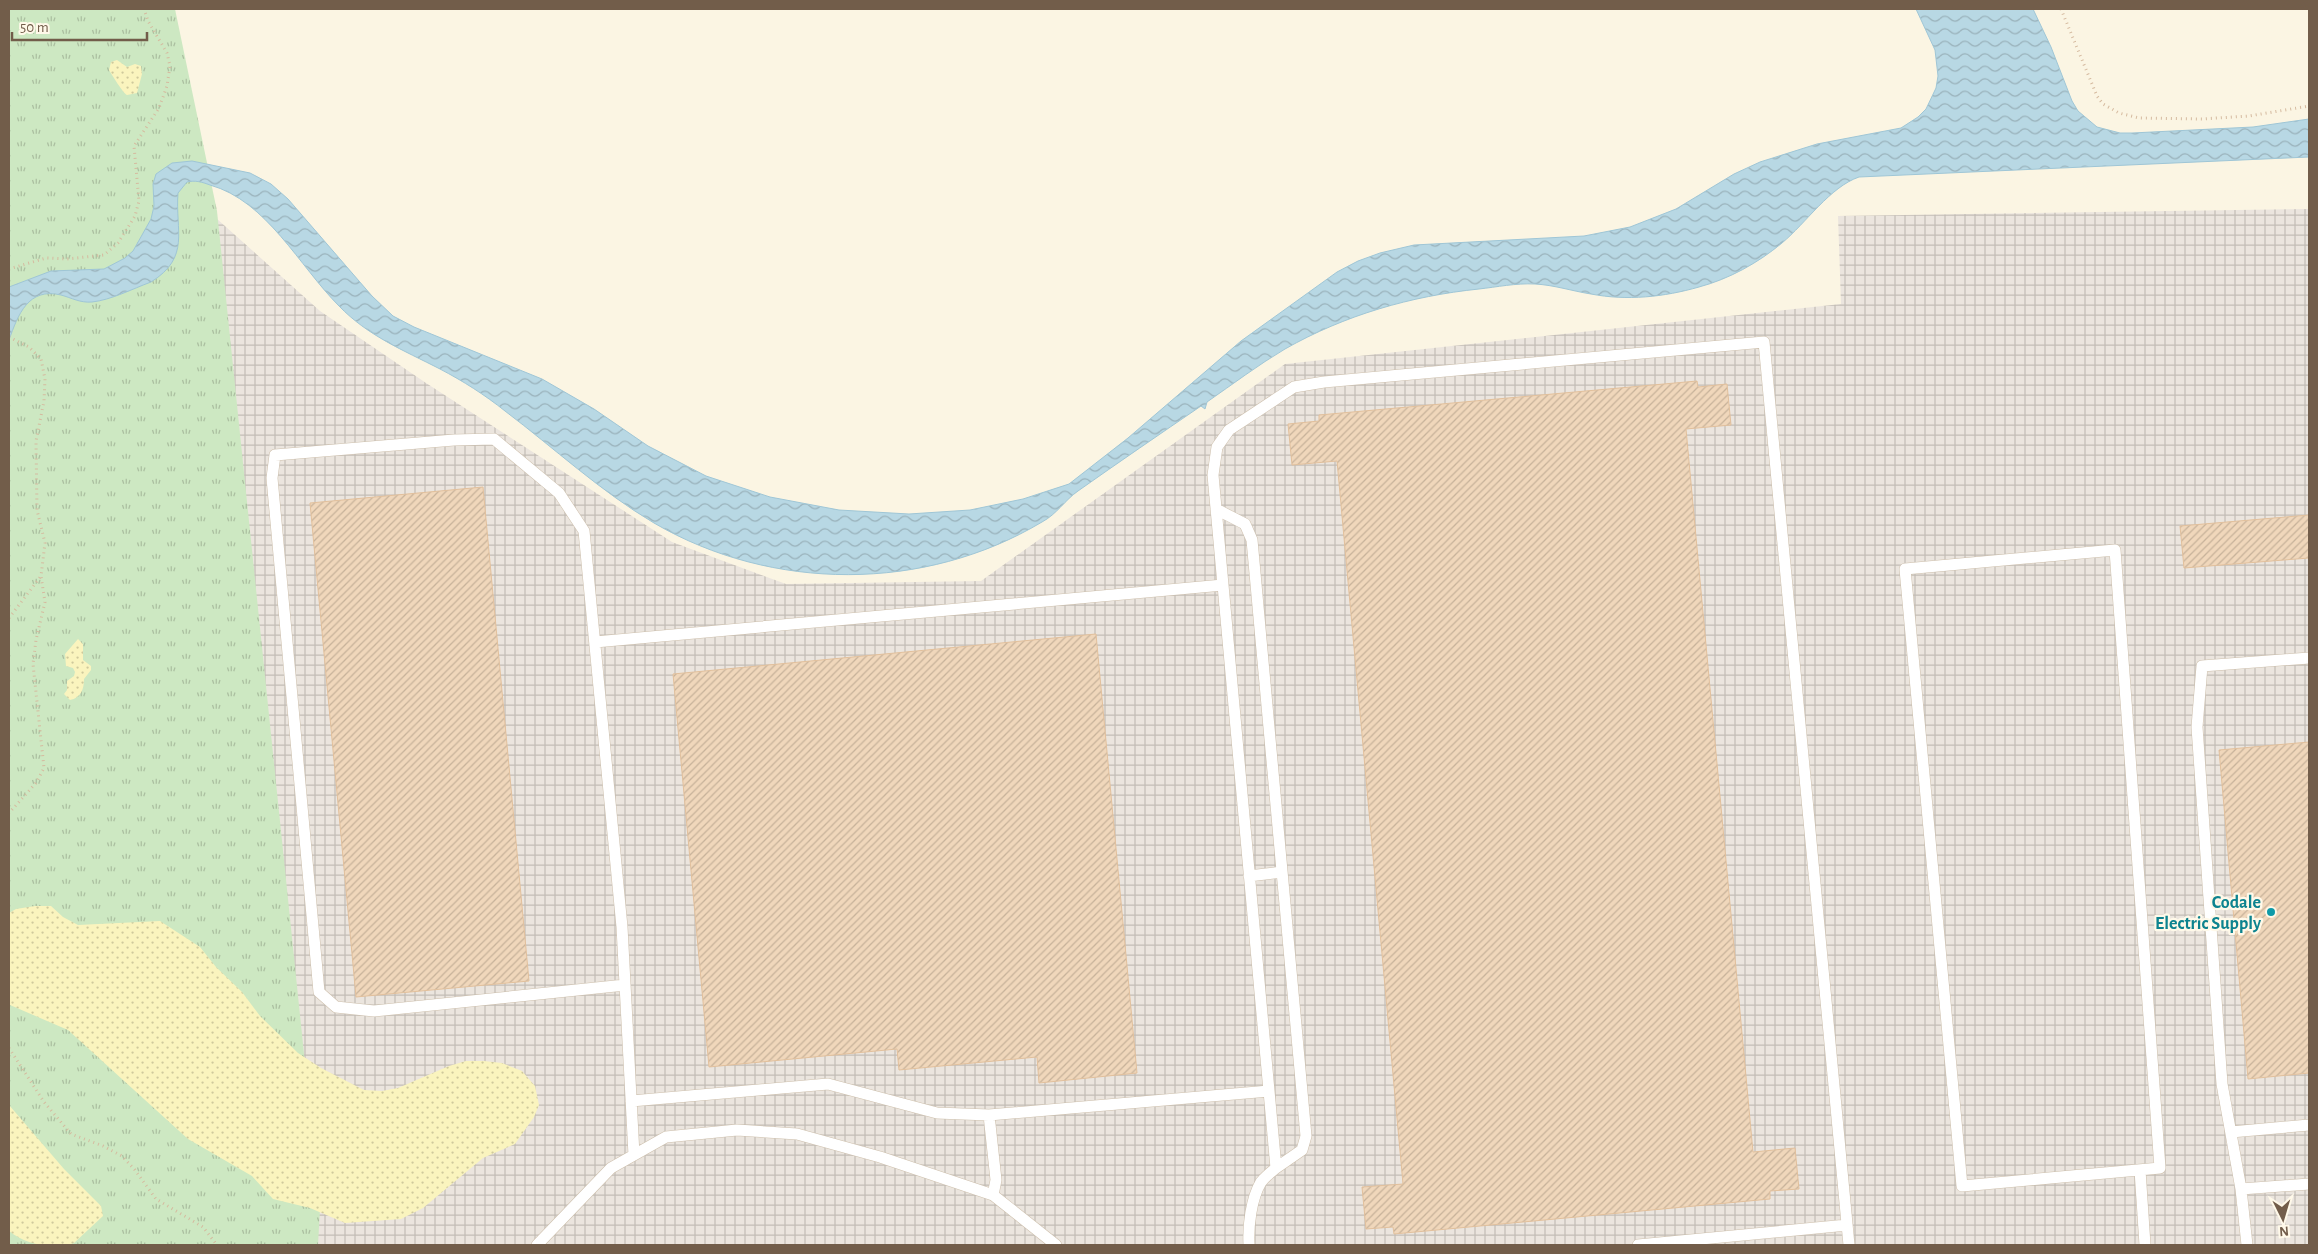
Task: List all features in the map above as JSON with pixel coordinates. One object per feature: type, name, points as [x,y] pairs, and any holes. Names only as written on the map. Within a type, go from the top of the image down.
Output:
[{"type":"lane","points":[[1276,1168],[1213,475],[1217,448],[1230,430],[1294,387],[1324,382],[1764,342],[1849,1245]]},
{"type":"lane","points":[[625,985],[374,1011],[336,1006],[319,992],[272,478],[275,455],[454,440],[494,439],[559,493],[584,531],[622,927],[634,1155]]},
{"type":"lane","points":[[1216,509],[1245,524],[1252,540],[1306,1136],[1302,1150],[1276,1168],[1261,1182],[1252,1208],[1248,1234],[1249,1245]]},
{"type":"lane","points":[[2115,550],[2160,1168],[2140,1170],[1962,1186],[1905,569],[2115,550]]},
{"type":"lane","points":[[595,642],[1223,585]]},
{"type":"lane","points":[[2247,1245],[2241,1190],[2222,1084],[2196,727],[2202,666],[2309,658]]},
{"type":"lane","points":[[1249,876],[1282,872]]},
{"type":"lane","points":[[631,1101],[828,1084],[937,1113],[989,1115],[1269,1091]]},
{"type":"lane","points":[[989,1115],[996,1180],[993,1195]]},
{"type":"lane","points":[[2230,1132],[2309,1125]]},
{"type":"lane","points":[[537,1245],[611,1168],[666,1136],[737,1130],[797,1134],[880,1156],[993,1195],[1056,1245]]},
{"type":"lane","points":[[2140,1170],[2145,1245]]},
{"type":"lane","points":[[2241,1190],[2309,1184]]},
{"type":"lane","points":[[1638,1245],[1847,1225]]},
{"type":"path","points":[[9,269],[46,258],[67,259],[104,255],[118,243],[135,216],[139,201],[134,146],[159,108],[167,86],[170,66],[167,53],[148,22],[144,9]]},
{"type":"path","points":[[2061,9],[2072,31],[2097,96],[2103,104],[2119,114],[2139,118],[2202,119],[2249,116],[2309,106]]},
{"type":"path","points":[[9,813],[36,783],[44,768],[33,664],[36,640],[45,602],[41,576],[46,543],[37,510],[36,441],[44,401],[46,379],[41,359],[29,347],[10,338]]},
{"type":"path","points":[[9,618],[41,576]]},
{"type":"path","points":[[9,1048],[44,1102],[71,1134],[103,1146],[122,1156],[135,1170],[156,1200],[203,1227],[216,1245]]},
{"type":"shaded area","points":[[2309,209],[2309,1245],[311,1245],[207,210],[320,311],[426,383],[672,542],[786,584],[981,581],[1285,364],[1841,304],[1838,216]]},
{"type":"green space","points":[[9,9],[175,9],[217,211],[320,1209],[318,1245],[9,1245]]},
{"type":"sand","points":[[117,60],[127,67],[135,64],[141,66],[142,74],[137,93],[125,94],[110,72],[111,62]]},
{"type":"sand","points":[[78,639],[83,644],[83,660],[91,666],[91,670],[84,679],[81,692],[77,697],[70,700],[64,694],[67,690],[67,681],[74,676],[75,672],[73,668],[66,666],[65,654]]},
{"type":"sand","points":[[51,906],[63,917],[78,925],[160,921],[200,947],[216,967],[242,992],[260,1016],[298,1053],[321,1068],[364,1090],[382,1091],[398,1088],[449,1066],[466,1061],[484,1061],[502,1063],[522,1071],[535,1086],[539,1105],[534,1117],[515,1144],[483,1158],[423,1208],[401,1219],[345,1223],[310,1208],[273,1199],[252,1176],[188,1139],[68,1030],[10,1005],[9,913],[16,909]]},
{"type":"sand","points":[[9,1105],[64,1169],[101,1206],[103,1216],[74,1243],[58,1246],[40,1245],[15,1236],[9,1231]]},
{"type":"water","points":[[1916,9],[2033,9],[2051,47],[2072,101],[2078,111],[2097,127],[2120,133],[2132,133],[2253,127],[2309,119],[2309,157],[1859,177],[1848,182],[1828,197],[1791,235],[1763,257],[1732,275],[1710,284],[1645,297],[1605,296],[1535,284],[1507,285],[1454,292],[1379,309],[1331,326],[1275,355],[1207,402],[1205,409],[1201,406],[1078,491],[1042,522],[997,545],[949,561],[899,571],[848,575],[798,571],[748,562],[700,546],[654,523],[596,483],[482,394],[449,374],[386,342],[350,317],[324,290],[281,237],[249,205],[230,193],[201,182],[187,182],[178,193],[178,242],[172,263],[164,273],[151,282],[99,301],[84,302],[61,295],[40,295],[26,305],[16,321],[9,340],[9,287],[51,271],[104,269],[125,258],[133,251],[151,219],[154,206],[153,184],[156,174],[172,163],[192,161],[250,173],[271,184],[288,199],[372,296],[393,316],[414,327],[542,379],[594,409],[648,446],[706,476],[770,497],[839,510],[909,514],[970,510],[1023,499],[1069,484],[1128,438],[1241,341],[1337,272],[1358,261],[1380,253],[1414,245],[1584,236],[1630,227],[1676,209],[1734,174],[1760,162],[1817,144],[1901,128],[1918,117],[1926,109],[1936,88],[1938,76],[1935,50]]},
{"type":"building","points":[[1697,381],[1698,387],[1727,384],[1731,425],[1686,429],[1753,1152],[1795,1148],[1799,1189],[1770,1191],[1770,1199],[1394,1234],[1393,1227],[1366,1229],[1362,1187],[1403,1184],[1337,461],[1292,465],[1288,424],[1319,421],[1319,415]]},
{"type":"building","points":[[483,487],[529,981],[356,997],[310,503]]},
{"type":"building","points":[[2309,515],[2309,558],[2184,568],[2180,526]]},
{"type":"building","points":[[1096,634],[1137,1073],[1039,1083],[1037,1057],[899,1070],[897,1049],[709,1067],[673,674]]},
{"type":"building","name":"Codale Electric Supply","points":[[2309,742],[2309,1073],[2248,1079],[2219,750]]},
{"type":"place","name":"Codale Electric Supply","points":[[2271,912]]}]
